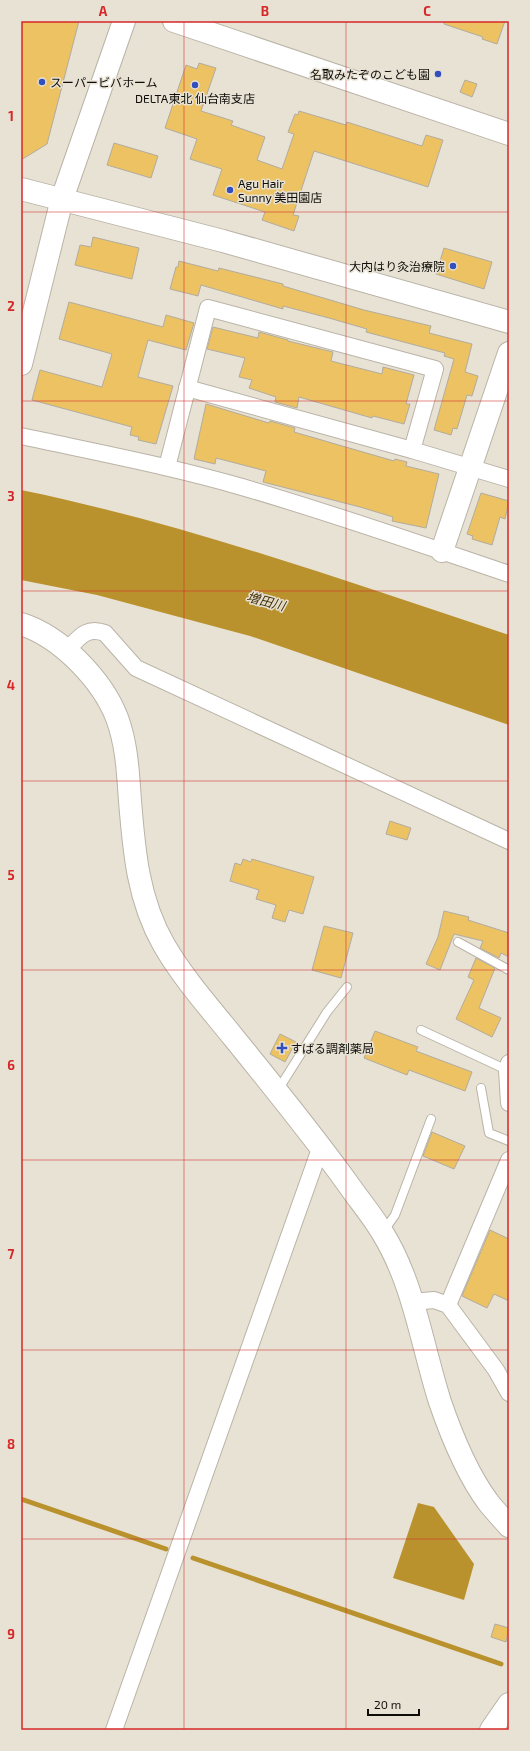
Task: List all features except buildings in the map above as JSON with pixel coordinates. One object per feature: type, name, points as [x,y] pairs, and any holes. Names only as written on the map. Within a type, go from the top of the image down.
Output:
[{"type":"street","points":[[21,364],[62,199],[124,21]]},
{"type":"street","points":[[174,21],[509,134]]},
{"type":"street","points":[[21,189],[223,240],[509,322]]},
{"type":"street","points":[[167,467],[208,308],[435,369],[412,450]]},
{"type":"street","points":[[442,551],[472,467],[509,353]]},
{"type":"street","points":[[187,388],[412,450],[509,479]]},
{"type":"street","points":[[21,436],[167,467],[243,487],[509,574]]},
{"type":"street","points":[[21,624],[50,638],[67,650],[88,672],[104,692],[117,716],[127,762],[132,833],[139,884],[147,910],[164,945],[196,991],[321,1146],[383,1232],[398,1264],[412,1302],[440,1403],[461,1457],[487,1500],[509,1526]]},
{"type":"street","points":[[67,650],[88,631],[97,630],[105,632],[136,668],[509,841]]},
{"type":"street","points":[[508,1067],[509,1103]]},
{"type":"street","points":[[114,1730],[321,1146]]},
{"type":"street","points":[[448,1305],[509,1160]]},
{"type":"street","points":[[412,1302],[434,1300],[448,1305],[502,1371],[509,1393]]},
{"type":"street","points":[[491,1730],[509,1704]]},
{"type":"lane","points":[[458,942],[509,970]]},
{"type":"lane","points":[[277,1091],[327,1012],[347,987]]},
{"type":"lane","points":[[421,1030],[508,1067]]},
{"type":"lane","points":[[481,1088],[489,1132],[509,1141]]},
{"type":"lane","points":[[383,1232],[395,1215],[431,1119]]},
{"type":"water","name":"増田川","points":[[21,490],[145,520],[267,555],[509,635],[509,725],[250,636],[97,595],[21,580]]},
{"type":"water","points":[[418,1503],[434,1507],[474,1564],[464,1600],[393,1578]]},
{"type":"waterway","points":[[21,1499],[166,1549]]},
{"type":"waterway","points":[[193,1558],[501,1664]]},
{"type":"place","name":"名取みたぞのこども園","points":[[438,74]]},
{"type":"place","name":"スーパービバホーム","points":[[42,82]]},
{"type":"place","name":"DELTA東北 仙台南支店","points":[[195,85]]},
{"type":"place","name":"Agu Hair Sunny 美田園店","points":[[230,190]]},
{"type":"place","name":"大内はり灸治療院","points":[[453,266]]},
{"type":"place","name":"すばる調剤薬局","points":[[282,1048]]}]
